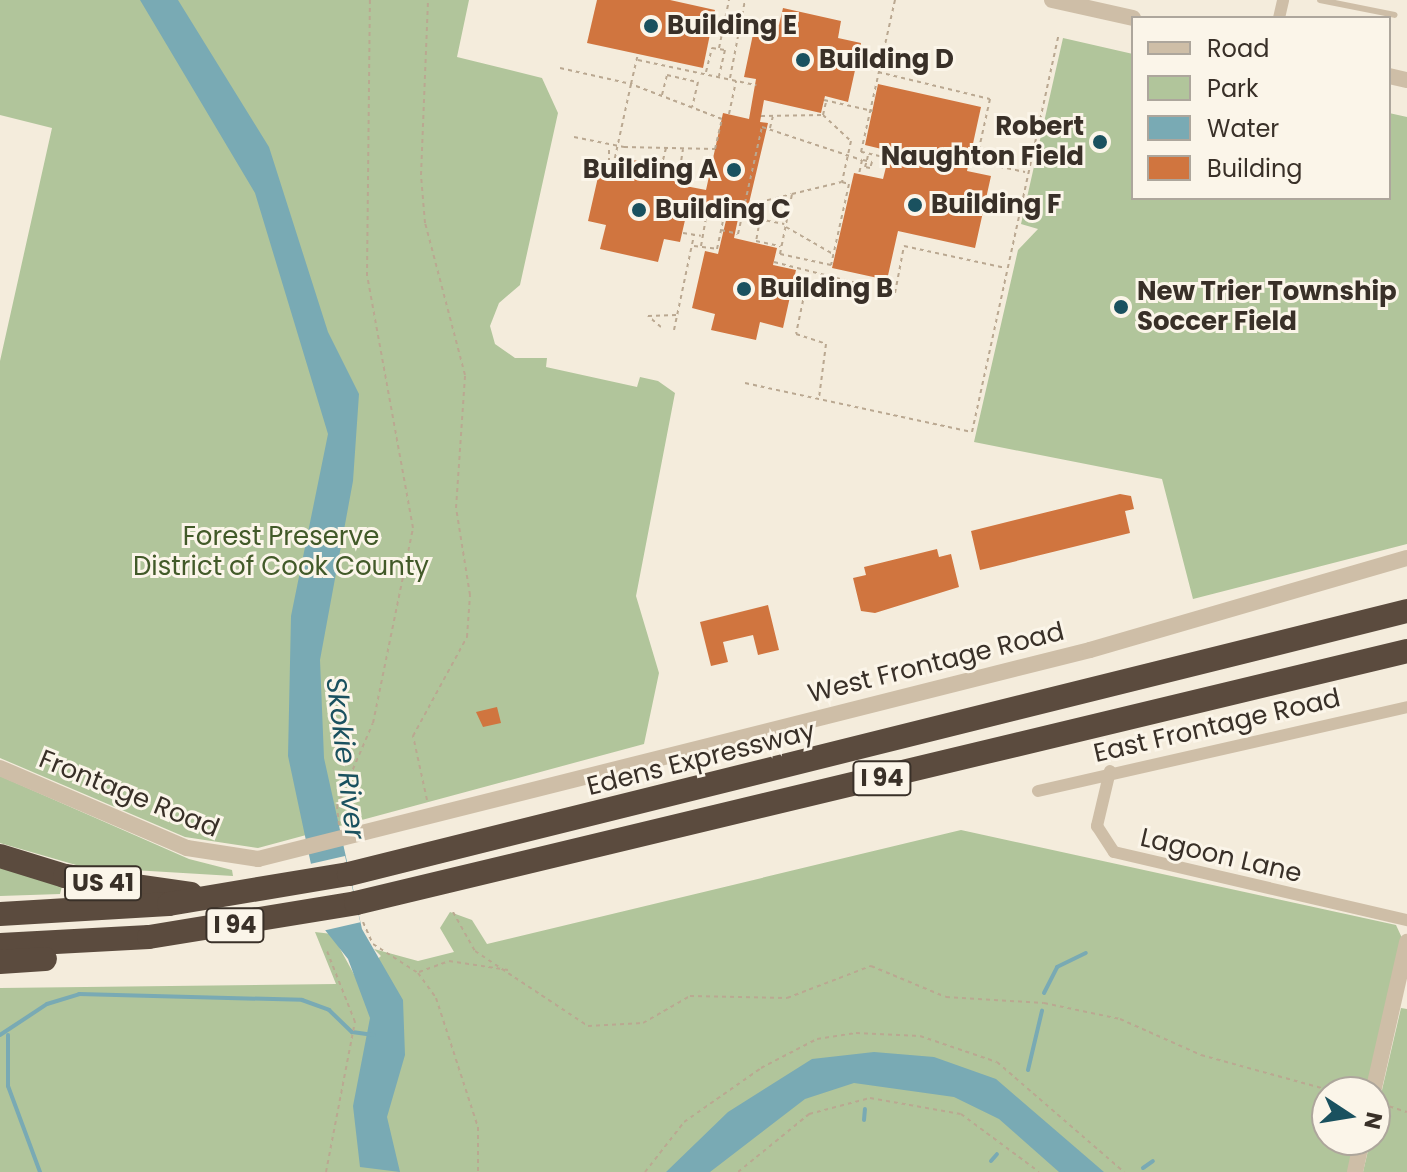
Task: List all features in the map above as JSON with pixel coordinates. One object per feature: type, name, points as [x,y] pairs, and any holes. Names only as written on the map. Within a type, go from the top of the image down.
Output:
[{"type":"highway","name":"Edens Expressway","points":[[0,914],[209,898],[349,874],[1407,611]]},
{"type":"highway","name":"I 94","points":[[0,945],[149,937],[320,911],[359,913],[1407,651]]},
{"type":"highway","name":"US 41","points":[[0,856],[65,876],[209,898]]},
{"type":"highway","name":"US 41","points":[[0,962],[119,953],[149,937]]},
{"type":"street","points":[[1052,0],[1131,18]]},
{"type":"street","name":"West Frontage Road","points":[[474,806],[1090,650],[1407,558]]},
{"type":"street","name":"East Frontage Road","points":[[1038,791],[1110,771],[1407,707]]},
{"type":"street","name":"Frontage Road","points":[[0,768],[210,856],[258,859],[305,849],[340,834],[474,806]]},
{"type":"street","name":"Lagoon Lane","points":[[1110,771],[1097,826],[1114,852],[1407,920]]},
{"type":"street","points":[[1380,1076],[1407,942]]},
{"type":"lane","points":[[1320,0],[1395,15]]},
{"type":"path","points":[[340,834],[337,806],[373,723],[413,528],[367,276],[370,0]]},
{"type":"path","points":[[427,801],[413,736],[462,649],[470,607],[456,508],[465,375],[425,223],[421,175],[428,0]]},
{"type":"path","points":[[718,49],[729,0]]},
{"type":"path","points":[[730,80],[745,0]]},
{"type":"path","points":[[888,158],[861,152],[895,0]]},
{"type":"path","points":[[745,383],[972,432],[1058,36]]},
{"type":"path","points":[[706,74],[712,48],[725,50],[719,77]]},
{"type":"path","points":[[609,145],[604,171],[611,160],[610,179],[638,54]]},
{"type":"path","points":[[637,59],[756,85]]},
{"type":"path","points":[[560,68],[631,84],[722,119],[715,149],[617,146],[574,137]]},
{"type":"path","points":[[878,72],[990,99],[976,162],[1028,173]]},
{"type":"path","points":[[662,96],[667,75],[698,82],[692,107]]},
{"type":"path","points":[[729,114],[736,81]]},
{"type":"path","points":[[823,115],[825,100],[871,110]]},
{"type":"path","points":[[761,116],[823,115],[851,141],[842,182]]},
{"type":"path","points":[[770,130],[773,116]]},
{"type":"path","points":[[721,230],[738,234],[762,127],[847,157],[862,160],[872,162],[870,168],[868,153]]},
{"type":"path","points":[[666,148],[662,164],[680,168],[683,148]]},
{"type":"path","points":[[859,174],[862,160]]},
{"type":"path","points":[[744,206],[792,194],[842,182],[849,184],[831,265],[780,254],[792,194]]},
{"type":"path","points":[[700,247],[707,212]]},
{"type":"path","points":[[742,215],[786,225],[834,254]]},
{"type":"path","points":[[692,245],[717,249],[723,220],[706,217]]},
{"type":"path","points":[[760,219],[756,241],[781,246]]},
{"type":"path","points":[[683,233],[703,237]]},
{"type":"path","points":[[674,330],[694,235]]},
{"type":"path","points":[[774,262],[809,275],[895,293],[904,246],[1007,268]]},
{"type":"path","points":[[809,275],[796,334],[826,344],[819,399]]},
{"type":"path","points":[[661,327],[648,316],[677,316]]},
{"type":"path","points":[[453,912],[475,951],[508,970],[576,1022],[615,1028],[643,1023],[690,996],[771,1001],[858,967],[882,967],[946,997],[1044,1003],[1120,1019],[1201,1055],[1311,1085]]},
{"type":"path","points":[[359,913],[373,944],[418,973],[436,998],[478,1127],[478,1172]]},
{"type":"path","points":[[326,1172],[355,1022],[327,951]]},
{"type":"path","points":[[418,973],[449,961],[508,970]]},
{"type":"path","points":[[645,1172],[684,1122],[761,1068],[817,1039],[856,1033],[920,1036],[997,1062],[1124,1172]]},
{"type":"path","points":[[738,1172],[809,1114],[870,1098],[961,1114],[1039,1172]]},
{"type":"green space","name":"Forest Preserve District of Cook County","points":[[0,0],[469,0],[457,57],[542,78],[558,113],[520,285],[499,303],[490,326],[495,344],[515,358],[547,358],[546,367],[637,387],[640,377],[658,381],[675,393],[636,596],[659,673],[644,744],[258,848],[185,837],[0,758],[0,361],[52,128],[0,115]]},
{"type":"green space","points":[[1063,38],[1131,54],[1131,200],[1391,200],[1391,113],[1407,117],[1407,544],[1193,599],[1162,479],[974,442],[1018,250],[1038,229],[1021,224]]},
{"type":"green space","points":[[0,776],[189,859],[232,870],[233,876],[83,867],[0,843]]},
{"type":"green space","points":[[961,830],[1396,925],[1402,938],[1370,1076],[1311,1076],[1311,1156],[1352,1156],[1348,1172],[0,1172],[0,988],[336,984],[315,932],[332,934],[356,978],[381,956],[374,949],[418,961],[454,952],[440,928],[450,912],[472,920],[487,944]]},
{"type":"green space","points":[[0,866],[62,886],[60,894],[0,896]]},
{"type":"green space","points":[[1401,1008],[1407,1009],[1407,1172],[1363,1172],[1367,1156],[1391,1156],[1391,1076],[1385,1076]]},
{"type":"water","points":[[140,0],[178,0],[269,147],[328,332],[359,394],[353,481],[320,660],[324,758],[362,929],[403,1000],[405,1055],[387,1117],[400,1172],[360,1167],[353,1106],[370,1018],[348,959],[325,930],[288,756],[291,616],[328,434],[255,193]]},
{"type":"water","points":[[874,1052],[934,1057],[996,1079],[1104,1172],[1059,1172],[999,1119],[954,1097],[854,1083],[805,1099],[710,1172],[666,1172],[728,1112],[812,1059]]},
{"type":"pier","points":[[345,856],[360,922],[324,931],[309,864]]},
{"type":"building","name":"Building E","points":[[597,0],[670,0],[715,10],[703,68],[587,43]]},
{"type":"building","points":[[783,8],[841,21],[838,38],[861,43],[848,102],[825,96],[821,113],[764,100],[760,122],[768,123],[745,220],[738,219],[734,238],[777,248],[773,265],[796,270],[783,328],[760,322],[756,340],[711,330],[715,314],[692,308],[705,251],[718,254],[727,216],[688,207],[680,242],[664,239],[658,262],[600,249],[606,225],[588,221],[598,177],[615,181],[620,157],[678,170],[675,184],[706,190],[723,113],[749,119],[756,79],[744,77],[756,20],[779,25]]},
{"type":"building","name":"Building F","points":[[878,84],[981,107],[967,171],[991,176],[975,248],[898,231],[887,280],[832,268],[854,173],[883,179],[890,151],[865,145]]},
{"type":"building","points":[[1120,494],[1131,496],[1134,509],[1125,511],[1130,533],[980,570],[971,531]]},
{"type":"building","points":[[937,549],[939,557],[951,554],[959,587],[875,613],[861,611],[853,578],[866,575],[864,567]]},
{"type":"building","points":[[768,605],[779,650],[758,655],[753,635],[723,642],[728,662],[711,666],[700,622]]},
{"type":"building","points":[[497,707],[501,723],[483,727],[476,712]]},
{"type":"waterway","points":[[1044,993],[1057,967],[1086,953]]},
{"type":"waterway","points":[[0,1035],[47,1004],[79,994],[302,1000],[329,1010],[352,1032],[374,1035]]},
{"type":"waterway","points":[[1028,1070],[1042,1011]]},
{"type":"waterway","points":[[8,1035],[8,1086],[40,1172]]},
{"type":"waterway","points":[[864,1120],[865,1109]]},
{"type":"waterway","points":[[991,1161],[997,1154]]},
{"type":"waterway","points":[[1143,1168],[1153,1161]]},
{"type":"place","name":"Building E","points":[[651,26]]},
{"type":"place","name":"Building D","points":[[803,60]]},
{"type":"place","name":"Robert Naughton Field","points":[[1100,142]]},
{"type":"place","name":"Building A","points":[[734,170]]},
{"type":"place","name":"Building F","points":[[915,205]]},
{"type":"place","name":"Building C","points":[[639,210]]},
{"type":"place","name":"Building B","points":[[744,289]]},
{"type":"place","name":"New Trier Township Soccer Field","points":[[1121,307]]},
{"type":"water label","name":"Skokie River","points":[[345,758]]}]
